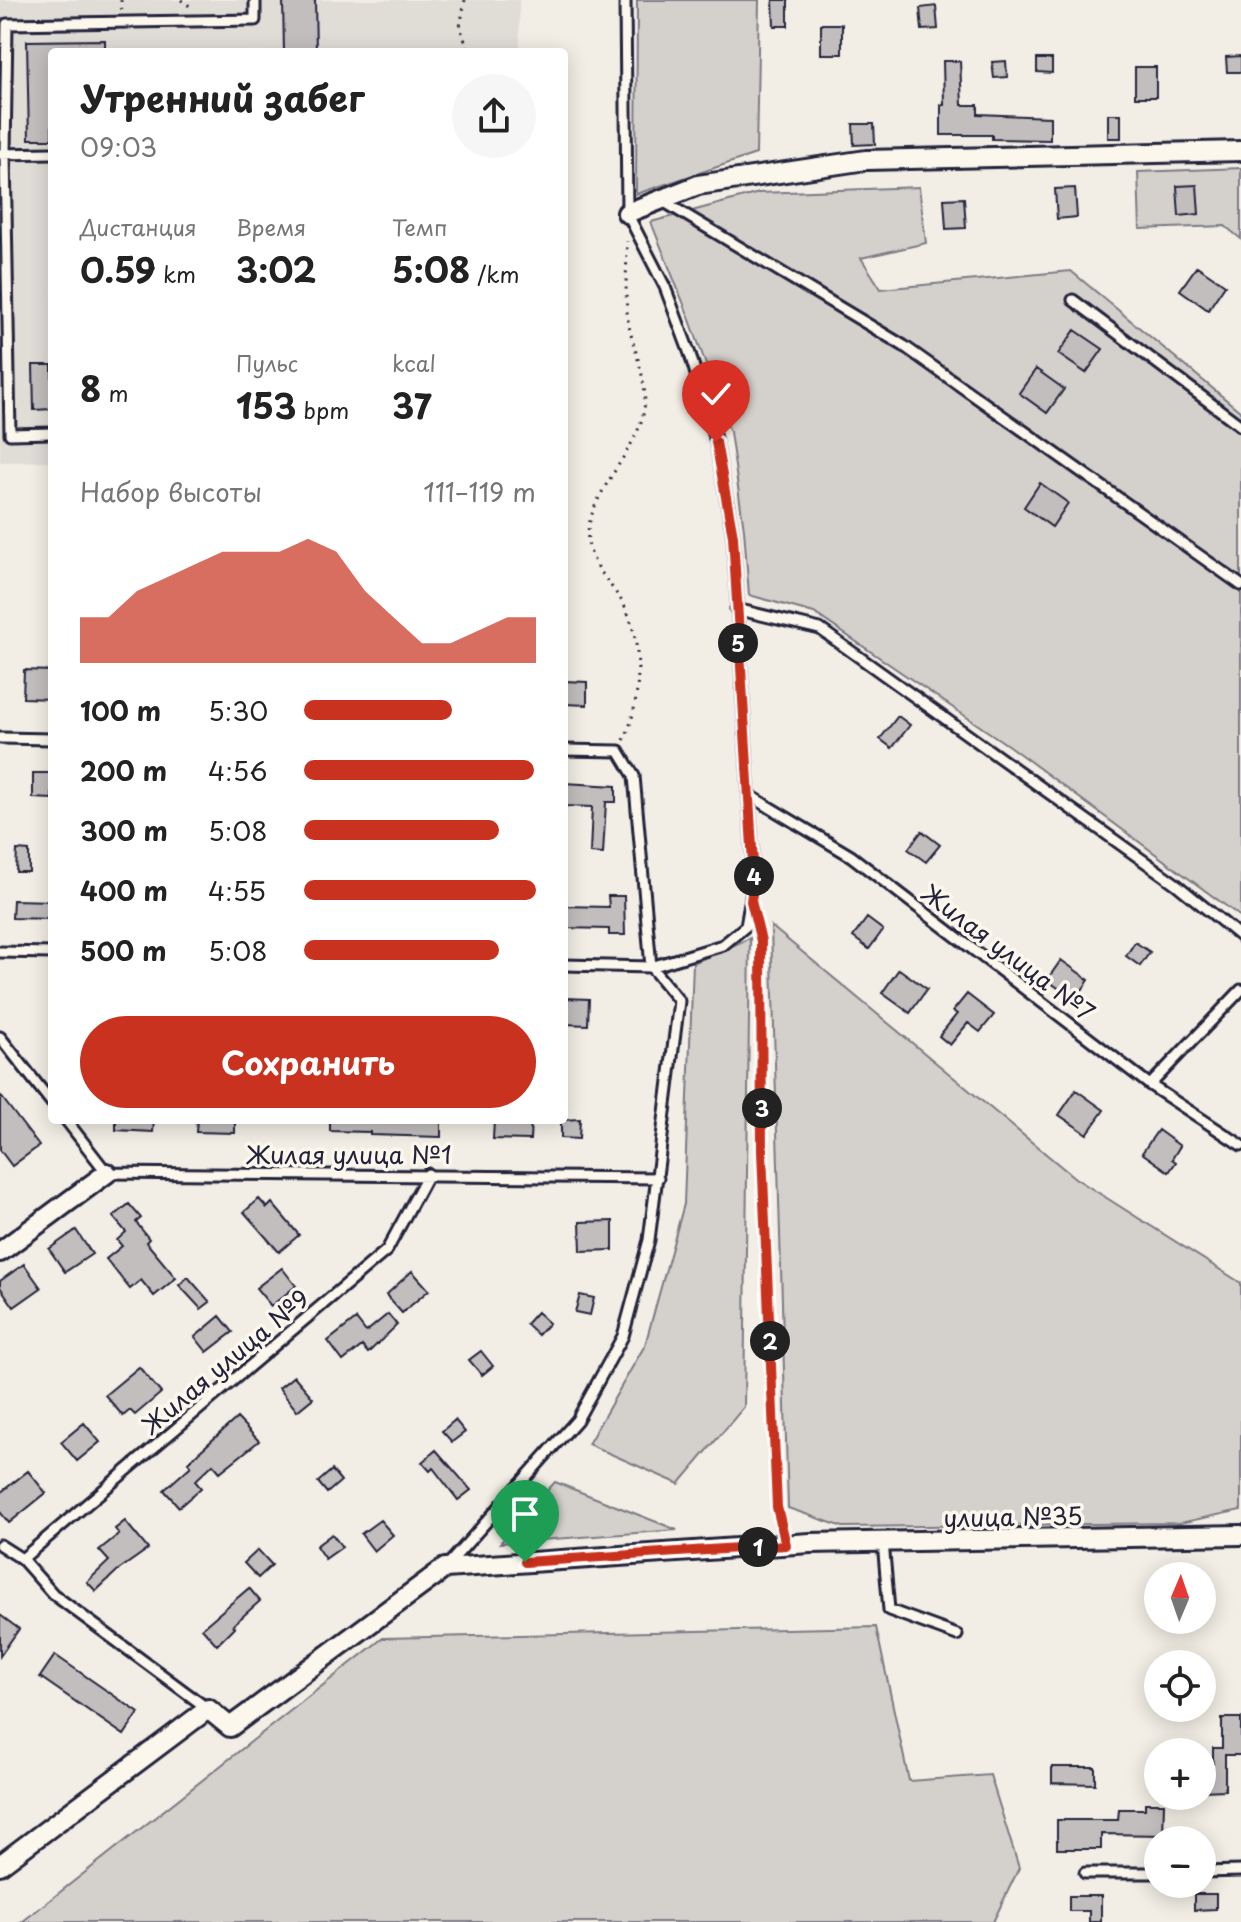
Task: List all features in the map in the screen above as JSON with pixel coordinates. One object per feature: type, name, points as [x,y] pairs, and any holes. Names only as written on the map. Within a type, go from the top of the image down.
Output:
[{"type":"street","points":[[627,213],[698,185],[866,160],[1241,151]]},
{"type":"street","points":[[0,1252],[107,1173]]},
{"type":"street","name":"улица №35","points":[[445,1568],[786,1545],[1241,1535]]},
{"type":"street","points":[[0,1865],[208,1709],[230,1727],[445,1568]]},
{"type":"lane","points":[[48,433],[10,434],[2,154],[7,24],[255,20],[255,0]]},
{"type":"lane","points":[[568,965],[651,967],[723,945],[746,926],[754,880],[733,536],[716,442],[690,354],[665,287],[627,213],[625,0]]},
{"type":"lane","points":[[2,154],[48,153]]},
{"type":"lane","points":[[661,200],[904,346],[1241,585]]},
{"type":"lane","points":[[1073,300],[1241,426]]},
{"type":"lane","points":[[736,609],[820,629],[1176,884],[1241,937]]},
{"type":"lane","points":[[0,738],[48,739]]},
{"type":"lane","points":[[445,1568],[577,1420],[623,1336],[649,1240],[679,1001],[651,967],[634,776],[619,751],[568,750]]},
{"type":"lane","name":"Жилая улица №7","points":[[749,795],[851,856],[1150,1085],[1241,1145]]},
{"type":"lane","points":[[0,952],[48,953]]},
{"type":"lane","points":[[1150,1085],[1241,990]]},
{"type":"lane","points":[[0,1037],[48,1098]]},
{"type":"lane","points":[[69,1124],[107,1173]]},
{"type":"lane","name":"Жилая улица №1","points":[[107,1173],[658,1178]]},
{"type":"lane","name":"Жилая улица №9","points":[[22,1559],[387,1250],[428,1174]]},
{"type":"lane","points":[[883,1542],[889,1610],[957,1635]]},
{"type":"lane","points":[[0,1545],[22,1559],[53,1594],[208,1709]]},
{"type":"lane","points":[[1216,1872],[1241,1871]]},
{"type":"lane","points":[[1085,1873],[1144,1873]]},
{"type":"path","points":[[465,0],[460,27],[468,48]]},
{"type":"path","points":[[619,751],[633,722],[638,685],[635,640],[623,603],[598,567],[588,543],[590,519],[629,449],[644,414],[644,388],[629,323],[627,213]]},
{"type":"path","points":[[758,927],[761,941],[762,1152],[777,1507],[786,1545]]},
{"type":"shaded area","points":[[0,0],[519,0],[520,48],[48,48],[48,461],[0,462]]},
{"type":"shaded area","points":[[637,0],[759,0],[756,154],[636,194]]},
{"type":"shaded area","points":[[1241,168],[1241,239],[1225,226],[1140,229],[1138,172]]},
{"type":"shaded area","points":[[919,187],[926,243],[861,258],[881,289],[1071,271],[1241,412],[1241,917],[1009,746],[814,613],[749,595],[744,529],[730,432],[651,222],[759,193]]},
{"type":"shaded area","points":[[771,926],[1075,1178],[1241,1283],[1241,1510],[1180,1523],[843,1527],[788,1508]]},
{"type":"shaded area","points":[[750,938],[744,1407],[679,1484],[588,1444],[645,1345],[684,1204],[693,963]]},
{"type":"shaded area","points":[[555,1482],[677,1530],[500,1543]]},
{"type":"shaded area","points":[[876,1627],[909,1781],[990,1775],[1019,1868],[993,1922],[22,1922],[383,1638]]},
{"type":"building","points":[[283,0],[315,0],[316,48],[284,48]]},
{"type":"building","points":[[773,0],[788,0],[788,26],[774,26]]},
{"type":"building","points":[[936,6],[938,29],[922,30],[920,8]]},
{"type":"building","points":[[821,24],[842,24],[842,54],[821,54]]},
{"type":"building","points":[[105,40],[105,48],[48,48],[48,139],[29,139],[27,41]]},
{"type":"building","points":[[1241,56],[1241,72],[1227,72],[1226,57]]},
{"type":"building","points":[[1037,59],[1052,59],[1052,73],[1037,72]]},
{"type":"building","points":[[943,61],[960,61],[962,105],[978,105],[978,114],[1050,117],[1050,140],[941,135]]},
{"type":"building","points":[[1006,61],[1007,77],[994,78],[992,62]]},
{"type":"building","points":[[1135,67],[1156,67],[1156,97],[1135,97]]},
{"type":"building","points":[[1108,114],[1121,114],[1121,138],[1108,138]]},
{"type":"building","points":[[853,124],[874,124],[875,144],[854,145]]},
{"type":"building","points":[[1197,185],[1199,214],[1179,216],[1177,186]]},
{"type":"building","points":[[1075,188],[1077,217],[1057,219],[1055,189]]},
{"type":"building","points":[[964,198],[966,228],[946,229],[944,199]]},
{"type":"building","points":[[1197,266],[1225,285],[1208,310],[1180,290]]},
{"type":"building","points":[[1075,330],[1103,349],[1086,373],[1058,354]]},
{"type":"building","points":[[33,365],[48,365],[48,409],[34,410]]},
{"type":"building","points":[[1036,369],[1064,389],[1047,413],[1019,393]]},
{"type":"building","points":[[1040,483],[1068,503],[1052,527],[1024,507]]},
{"type":"building","points":[[24,670],[48,671],[48,699],[23,698]]},
{"type":"building","points":[[568,681],[587,682],[587,705],[568,704]]},
{"type":"building","points":[[898,716],[910,725],[892,748],[880,739]]},
{"type":"building","points":[[33,773],[48,773],[48,799],[33,798]]},
{"type":"building","points":[[568,783],[616,786],[616,802],[606,802],[603,854],[590,853],[592,807],[568,806]]},
{"type":"building","points":[[922,831],[940,845],[926,862],[908,849]]},
{"type":"building","points":[[17,850],[29,851],[29,872],[16,872]]},
{"type":"building","points":[[608,896],[624,896],[625,935],[609,935],[609,929],[568,928],[568,906],[609,907]]},
{"type":"building","points":[[13,900],[48,901],[48,919],[12,918]]},
{"type":"building","points":[[867,918],[883,930],[869,949],[853,937]]},
{"type":"building","points":[[1135,942],[1150,952],[1140,966],[1126,956]]},
{"type":"building","points":[[1061,960],[1089,980],[1075,1000],[1047,980]]},
{"type":"building","points":[[899,969],[927,989],[910,1013],[882,993]]},
{"type":"building","points":[[967,994],[994,1015],[980,1032],[968,1023],[950,1045],[939,1036],[957,1014],[953,1011]]},
{"type":"building","points":[[568,998],[589,999],[588,1025],[568,1024]]},
{"type":"building","points":[[1076,1090],[1104,1110],[1087,1134],[1059,1115]]},
{"type":"building","points":[[0,1095],[39,1146],[12,1166],[0,1150]]},
{"type":"building","points":[[580,1119],[579,1139],[561,1138],[561,1124],[568,1124],[568,1120]]},
{"type":"building","points":[[116,1124],[154,1124],[153,1132],[116,1130]]},
{"type":"building","points":[[197,1124],[235,1124],[235,1133],[196,1132]]},
{"type":"building","points":[[330,1124],[441,1124],[441,1137],[330,1131]]},
{"type":"building","points":[[494,1124],[531,1124],[530,1140],[493,1139]]},
{"type":"building","points":[[1158,1130],[1180,1146],[1172,1159],[1176,1162],[1169,1172],[1142,1153]]},
{"type":"building","points":[[259,1199],[267,1208],[272,1203],[299,1235],[279,1252],[244,1212]]},
{"type":"building","points":[[129,1204],[141,1218],[136,1222],[149,1239],[146,1242],[176,1278],[154,1296],[141,1280],[130,1289],[106,1259],[122,1246],[117,1240],[126,1232],[113,1217]]},
{"type":"building","points":[[613,1221],[613,1250],[581,1251],[580,1222]]},
{"type":"building","points":[[76,1230],[92,1254],[65,1272],[49,1249]]},
{"type":"building","points":[[24,1264],[41,1288],[14,1307],[0,1287],[0,1281]]},
{"type":"building","points":[[282,1268],[296,1286],[271,1306],[256,1288]]},
{"type":"building","points":[[412,1271],[429,1290],[402,1313],[386,1295]]},
{"type":"building","points":[[188,1277],[210,1302],[201,1309],[179,1285]]},
{"type":"building","points":[[580,1295],[594,1298],[590,1315],[575,1312]]},
{"type":"building","points":[[537,1312],[549,1323],[538,1335],[526,1324]]},
{"type":"building","points":[[388,1314],[397,1325],[368,1353],[362,1346],[343,1361],[328,1341],[356,1319],[366,1332]]},
{"type":"building","points":[[220,1316],[233,1332],[207,1352],[195,1337]]},
{"type":"building","points":[[481,1351],[493,1366],[482,1375],[469,1360]]},
{"type":"building","points":[[139,1367],[161,1393],[135,1415],[130,1410],[123,1416],[105,1395]]},
{"type":"building","points":[[294,1376],[313,1398],[297,1411],[279,1388]]},
{"type":"building","points":[[237,1418],[259,1441],[220,1472],[213,1464],[195,1481],[201,1488],[179,1507],[164,1490],[191,1466],[188,1462]]},
{"type":"building","points":[[455,1420],[465,1432],[452,1442],[442,1431]]},
{"type":"building","points":[[84,1423],[100,1442],[77,1461],[61,1442]]},
{"type":"building","points":[[436,1450],[471,1490],[458,1500],[433,1468],[430,1471],[422,1462]]},
{"type":"building","points":[[332,1470],[341,1481],[327,1493],[318,1482]]},
{"type":"building","points":[[28,1471],[46,1493],[9,1523],[0,1512],[0,1493]]},
{"type":"building","points":[[380,1520],[393,1535],[374,1551],[361,1534]]},
{"type":"building","points":[[125,1521],[148,1549],[96,1591],[87,1582],[109,1561],[99,1550],[119,1534],[115,1529]]},
{"type":"building","points":[[332,1534],[342,1547],[325,1559],[316,1546]]},
{"type":"building","points":[[258,1550],[272,1565],[258,1578],[244,1563]]},
{"type":"building","points":[[249,1588],[260,1601],[233,1625],[235,1627],[217,1645],[202,1628]]},
{"type":"building","points":[[0,1615],[19,1629],[0,1656]]},
{"type":"building","points":[[55,1655],[139,1713],[124,1735],[40,1677]]},
{"type":"building","points":[[1222,1718],[1241,1718],[1241,1755],[1225,1755],[1225,1790],[1216,1790],[1216,1748],[1222,1748]]},
{"type":"building","points":[[1052,1767],[1095,1767],[1095,1784],[1052,1783]]},
{"type":"building","points":[[1119,1809],[1164,1810],[1163,1826],[1144,1826],[1144,1835],[1101,1834],[1101,1849],[1057,1849],[1057,1820],[1118,1820]]},
{"type":"building","points":[[1069,1896],[1101,1896],[1101,1922],[1089,1922],[1089,1911],[1069,1911]]},
{"type":"building","points":[[1194,1898],[1216,1898],[1216,1909],[1194,1910]]},
{"type":"route","points":[[525,1562],[786,1545],[777,1507],[762,1152],[761,941],[751,901],[754,880],[733,536],[716,442]]}]
